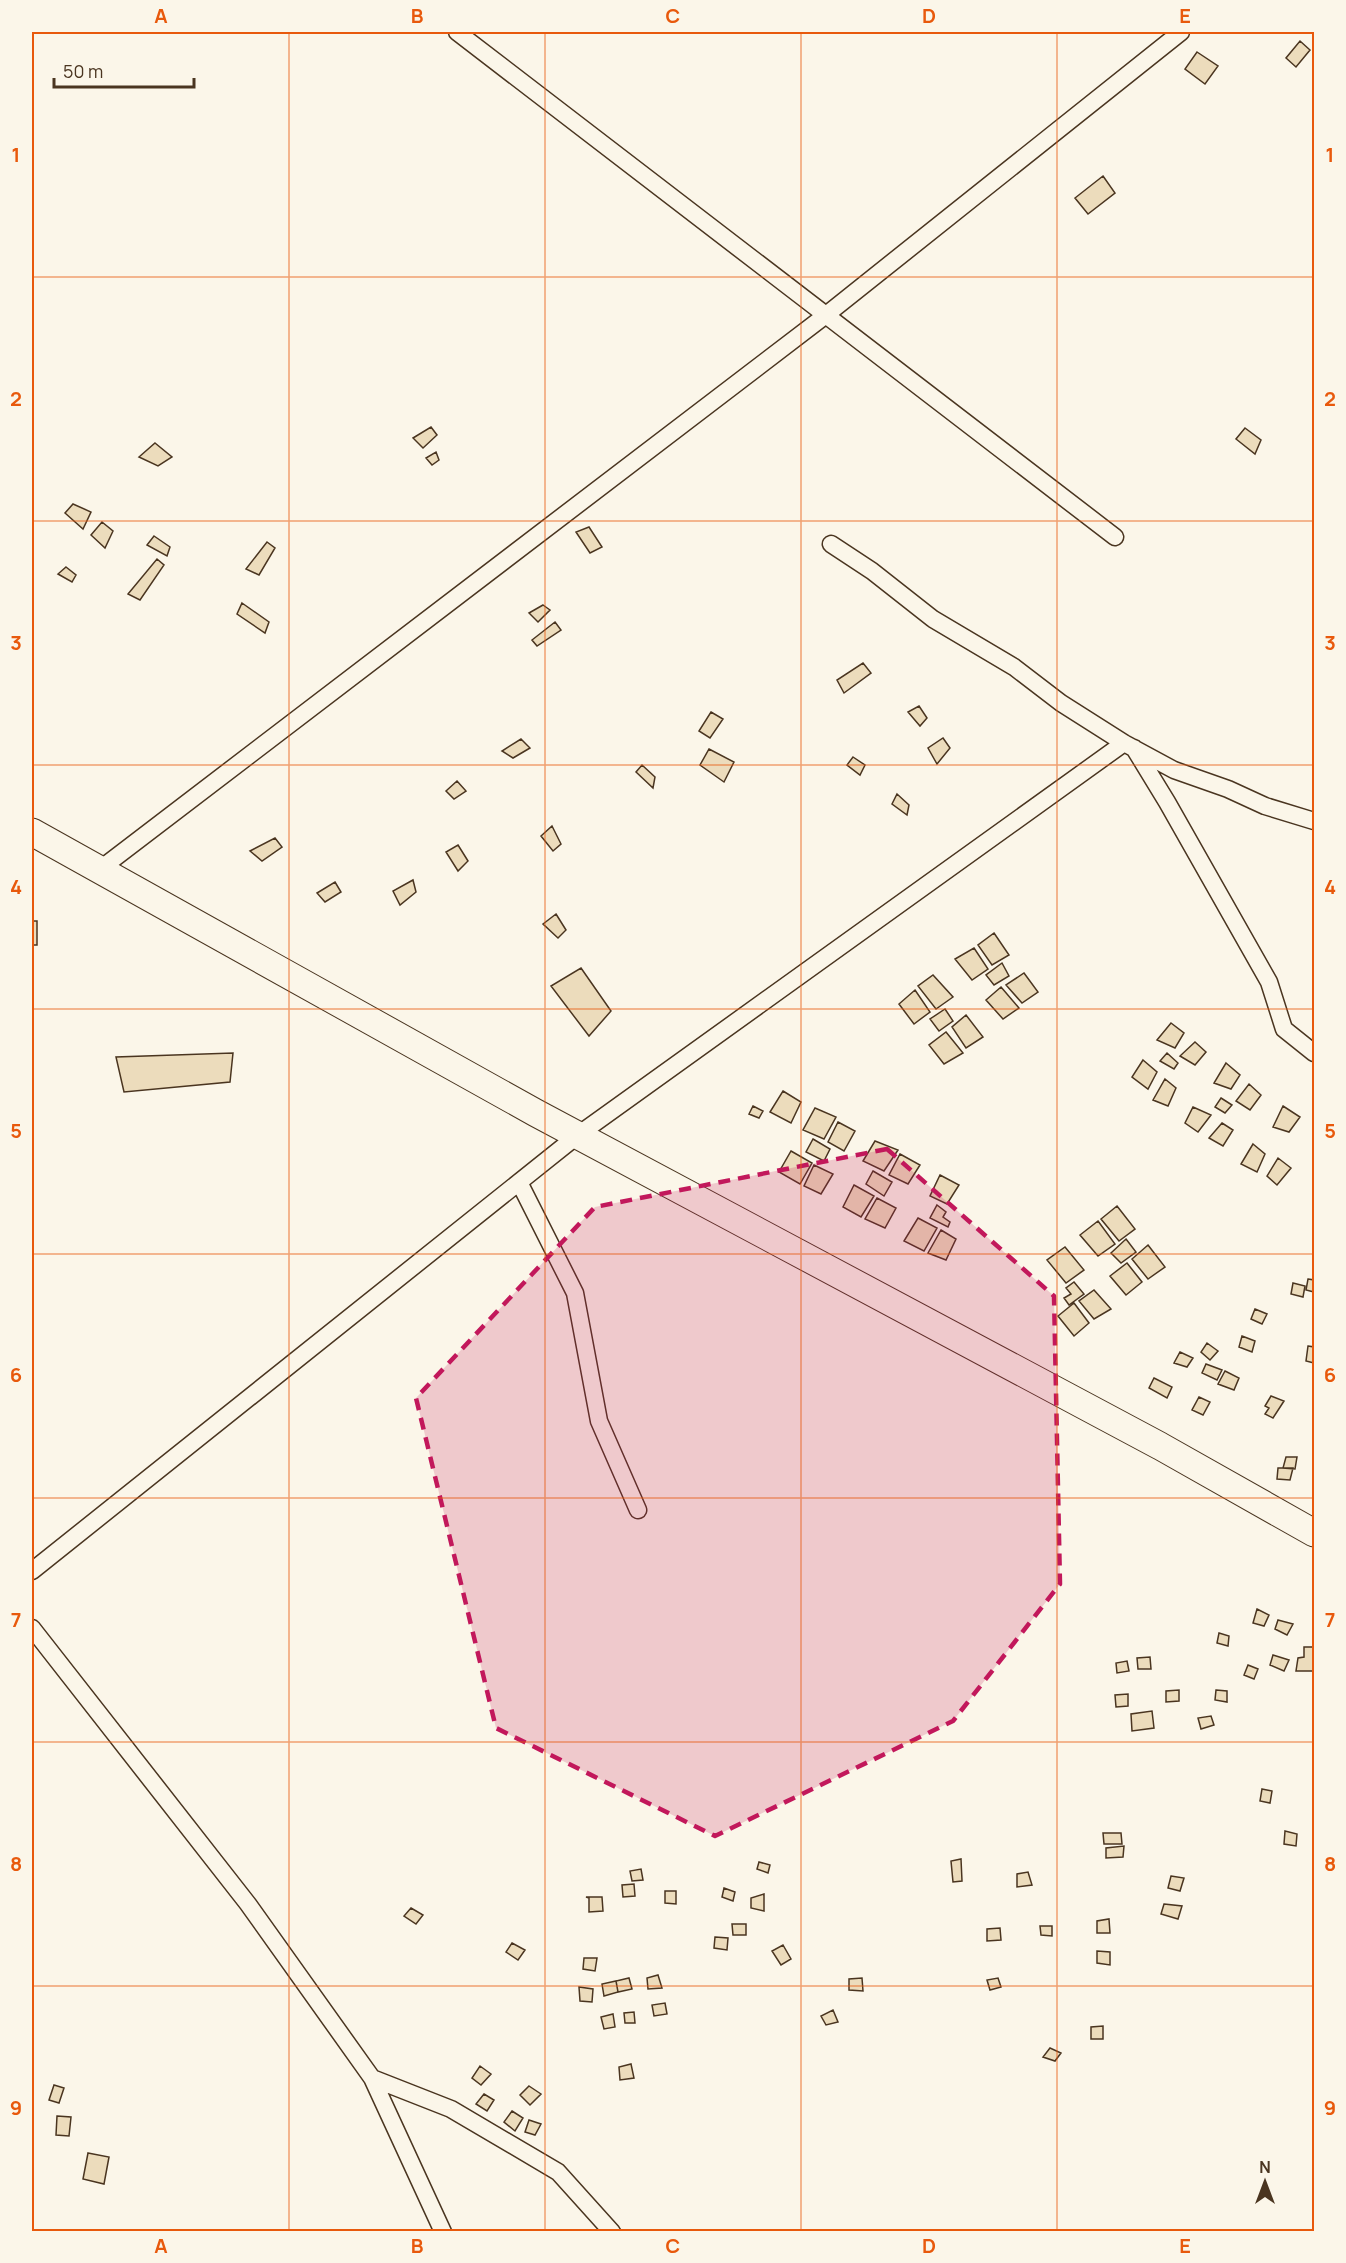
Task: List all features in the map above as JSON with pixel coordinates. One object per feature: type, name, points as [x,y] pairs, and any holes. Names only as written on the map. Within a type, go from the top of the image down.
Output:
[{"type":"main road","points":[[32,832],[578,1135],[1160,1446],[1314,1533]]},
{"type":"street","points":[[457,32],[1115,537]]},
{"type":"street","points":[[99,870],[826,315],[1181,32]]},
{"type":"street","points":[[831,544],[872,571],[933,619],[1014,667],[1061,703],[1128,745],[1174,770],[1228,789],[1265,806],[1314,821]]},
{"type":"street","points":[[1128,745],[1167,802],[1269,982],[1284,1029],[1314,1053]]},
{"type":"street","points":[[32,1570],[578,1135],[1128,745]]},
{"type":"street","points":[[519,1182],[575,1293],[599,1421],[639,1510]]},
{"type":"street","points":[[32,1628],[248,1904],[372,2078],[443,2232]]},
{"type":"street","points":[[372,2078],[451,2109],[558,2172],[612,2232]]},
{"type":"highlighted area","points":[[887,1149],[1054,1296],[1060,1584],[953,1721],[715,1836],[496,1728],[416,1398],[595,1207]]},
{"type":"building","points":[[1300,41],[1310,50],[1296,67],[1286,58]]},
{"type":"building","points":[[1197,52],[1218,66],[1205,84],[1185,69]]},
{"type":"building","points":[[1103,176],[1115,193],[1088,214],[1075,198]]},
{"type":"building","points":[[431,427],[437,435],[423,448],[413,438]]},
{"type":"building","points":[[1245,428],[1261,440],[1255,454],[1236,439]]},
{"type":"building","points":[[155,443],[172,457],[158,466],[139,457]]},
{"type":"building","points":[[436,452],[439,460],[432,465],[426,458]]},
{"type":"building","points":[[73,504],[91,512],[83,529],[65,513]]},
{"type":"building","points":[[102,522],[113,531],[105,548],[91,535]]},
{"type":"building","points":[[589,527],[602,547],[590,553],[576,532]]},
{"type":"building","points":[[154,536],[170,547],[167,556],[147,545]]},
{"type":"building","points":[[267,542],[275,548],[259,575],[246,569]]},
{"type":"building","points":[[157,559],[164,565],[140,600],[128,594]]},
{"type":"building","points":[[66,567],[76,575],[72,582],[58,574]]},
{"type":"building","points":[[242,603],[269,622],[265,633],[237,614]]},
{"type":"building","points":[[543,605],[550,610],[538,622],[529,613]]},
{"type":"building","points":[[555,622],[561,630],[537,646],[532,640]]},
{"type":"building","points":[[863,663],[871,673],[844,693],[837,680]]},
{"type":"building","points":[[919,706],[927,718],[920,726],[908,712]]},
{"type":"building","points":[[711,712],[723,719],[710,738],[699,731]]},
{"type":"building","points":[[943,738],[950,748],[937,764],[928,748]]},
{"type":"building","points":[[521,739],[530,748],[513,758],[502,751]]},
{"type":"building","points":[[709,749],[734,762],[724,782],[700,765]]},
{"type":"building","points":[[853,757],[865,765],[860,775],[847,765]]},
{"type":"building","points":[[642,765],[655,777],[653,788],[636,772]]},
{"type":"building","points":[[457,781],[466,791],[454,799],[446,791]]},
{"type":"building","points":[[897,794],[909,805],[907,815],[892,804]]},
{"type":"building","points":[[552,826],[561,844],[553,851],[541,836]]},
{"type":"building","points":[[275,838],[282,847],[262,861],[250,851]]},
{"type":"building","points":[[458,845],[468,861],[458,871],[446,852]]},
{"type":"building","points":[[413,880],[416,892],[400,905],[393,891]]},
{"type":"building","points":[[335,882],[341,892],[325,902],[317,893]]},
{"type":"building","points":[[556,914],[566,930],[558,938],[543,924]]},
{"type":"building","points":[[32,921],[37,921],[37,945],[32,945]]},
{"type":"building","points":[[994,933],[1009,955],[992,965],[978,945]]},
{"type":"building","points":[[974,948],[988,969],[972,980],[955,959]]},
{"type":"building","points":[[1002,963],[1009,976],[994,985],[986,975]]},
{"type":"building","points":[[581,968],[611,1011],[589,1036],[551,986]]},
{"type":"building","points":[[1024,973],[1038,992],[1022,1003],[1006,985]]},
{"type":"building","points":[[933,975],[953,997],[936,1009],[918,986]]},
{"type":"building","points":[[1001,987],[1019,1008],[1003,1019],[986,1000]]},
{"type":"building","points":[[915,990],[930,1012],[914,1024],[899,1004]]},
{"type":"building","points":[[945,1009],[953,1021],[939,1031],[930,1019]]},
{"type":"building","points":[[966,1015],[983,1037],[966,1048],[952,1027]]},
{"type":"building","points":[[1171,1023],[1184,1033],[1175,1048],[1157,1040]]},
{"type":"building","points":[[946,1032],[963,1053],[944,1064],[929,1045]]},
{"type":"building","points":[[1195,1042],[1206,1052],[1195,1065],[1180,1056]]},
{"type":"building","points":[[233,1053],[230,1082],[124,1092],[116,1057]]},
{"type":"building","points":[[1167,1053],[1178,1063],[1174,1069],[1160,1061]]},
{"type":"building","points":[[1143,1060],[1157,1072],[1148,1089],[1132,1077]]},
{"type":"building","points":[[1226,1063],[1240,1075],[1231,1089],[1214,1083]]},
{"type":"building","points":[[1165,1079],[1176,1088],[1168,1106],[1153,1100]]},
{"type":"building","points":[[1249,1084],[1261,1095],[1250,1110],[1236,1101]]},
{"type":"building","points":[[783,1091],[801,1102],[791,1123],[770,1112]]},
{"type":"building","points":[[1221,1098],[1232,1105],[1225,1113],[1215,1107]]},
{"type":"building","points":[[753,1106],[763,1111],[759,1118],[749,1114]]},
{"type":"building","points":[[1283,1106],[1300,1117],[1289,1132],[1273,1127]]},
{"type":"building","points":[[1193,1107],[1211,1115],[1198,1132],[1185,1123]]},
{"type":"building","points":[[815,1108],[836,1117],[824,1139],[803,1130]]},
{"type":"building","points":[[838,1122],[855,1131],[844,1151],[828,1142]]},
{"type":"building","points":[[1222,1123],[1233,1130],[1223,1146],[1209,1138]]},
{"type":"building","points":[[813,1139],[830,1149],[824,1161],[806,1152]]},
{"type":"building","points":[[875,1141],[898,1150],[884,1171],[863,1161]]},
{"type":"building","points":[[1253,1144],[1265,1154],[1257,1172],[1241,1164]]},
{"type":"building","points":[[791,1151],[812,1163],[800,1184],[779,1172]]},
{"type":"building","points":[[900,1154],[920,1165],[908,1184],[889,1175]]},
{"type":"building","points":[[1278,1158],[1291,1168],[1277,1185],[1267,1176]]},
{"type":"building","points":[[814,1165],[833,1174],[821,1194],[804,1186]]},
{"type":"building","points":[[873,1171],[892,1182],[884,1196],[866,1184]]},
{"type":"building","points":[[940,1175],[959,1185],[947,1204],[930,1196]]},
{"type":"building","points":[[854,1185],[874,1196],[861,1217],[843,1207]]},
{"type":"building","points":[[877,1198],[896,1208],[885,1228],[865,1219]]},
{"type":"building","points":[[937,1205],[946,1212],[943,1217],[950,1222],[948,1227],[930,1218]]},
{"type":"building","points":[[1117,1206],[1135,1229],[1119,1241],[1101,1219]]},
{"type":"building","points":[[918,1218],[937,1228],[924,1251],[904,1241]]},
{"type":"building","points":[[1098,1221],[1115,1244],[1098,1256],[1080,1235]]},
{"type":"building","points":[[941,1230],[956,1239],[946,1260],[928,1253]]},
{"type":"building","points":[[1126,1239],[1136,1252],[1121,1263],[1111,1253]]},
{"type":"building","points":[[1148,1245],[1165,1267],[1148,1279],[1132,1259]]},
{"type":"building","points":[[1065,1247],[1084,1270],[1066,1283],[1047,1260]]},
{"type":"building","points":[[1127,1263],[1142,1282],[1126,1295],[1110,1276]]},
{"type":"building","points":[[1308,1279],[1314,1280],[1314,1292],[1306,1290]]},
{"type":"building","points":[[1074,1282],[1084,1294],[1069,1305],[1064,1298],[1071,1294],[1066,1288]]},
{"type":"building","points":[[1293,1283],[1305,1286],[1303,1297],[1291,1294]]},
{"type":"building","points":[[1094,1290],[1111,1309],[1094,1319],[1079,1301]]},
{"type":"building","points":[[1074,1303],[1089,1323],[1074,1336],[1058,1316]]},
{"type":"building","points":[[1255,1309],[1267,1314],[1262,1324],[1251,1319]]},
{"type":"building","points":[[1242,1336],[1255,1341],[1252,1352],[1239,1347]]},
{"type":"building","points":[[1207,1343],[1218,1351],[1210,1360],[1201,1352]]},
{"type":"building","points":[[1308,1346],[1314,1347],[1314,1363],[1306,1361]]},
{"type":"building","points":[[1180,1352],[1193,1358],[1187,1367],[1174,1363]]},
{"type":"building","points":[[1206,1364],[1222,1370],[1217,1380],[1202,1373]]},
{"type":"building","points":[[1225,1371],[1239,1378],[1234,1390],[1218,1384]]},
{"type":"building","points":[[1154,1378],[1172,1387],[1167,1398],[1149,1388]]},
{"type":"building","points":[[1271,1396],[1284,1401],[1273,1418],[1265,1414],[1269,1408],[1265,1406]]},
{"type":"building","points":[[1199,1397],[1210,1402],[1203,1415],[1192,1410]]},
{"type":"building","points":[[1286,1457],[1297,1457],[1295,1469],[1283,1468]]},
{"type":"building","points":[[1278,1468],[1293,1468],[1290,1480],[1277,1479]]},
{"type":"building","points":[[1257,1609],[1269,1615],[1264,1626],[1253,1623]]},
{"type":"building","points":[[1278,1620],[1293,1624],[1287,1635],[1275,1629]]},
{"type":"building","points":[[1219,1633],[1229,1636],[1228,1646],[1217,1643]]},
{"type":"building","points":[[1304,1647],[1314,1647],[1314,1671],[1296,1671],[1298,1658],[1304,1657]]},
{"type":"building","points":[[1273,1655],[1289,1660],[1284,1671],[1270,1665]]},
{"type":"building","points":[[1150,1657],[1151,1669],[1138,1669],[1137,1658]]},
{"type":"building","points":[[1127,1661],[1129,1671],[1117,1673],[1116,1663]]},
{"type":"building","points":[[1248,1665],[1258,1669],[1254,1679],[1244,1675]]},
{"type":"building","points":[[1179,1690],[1179,1701],[1166,1702],[1166,1691]]},
{"type":"building","points":[[1216,1690],[1227,1691],[1227,1702],[1215,1700]]},
{"type":"building","points":[[1128,1694],[1128,1706],[1116,1707],[1115,1695]]},
{"type":"building","points":[[1152,1711],[1154,1728],[1132,1731],[1131,1714]]},
{"type":"building","points":[[1211,1716],[1214,1725],[1201,1729],[1198,1718]]},
{"type":"building","points":[[1262,1789],[1272,1791],[1270,1803],[1260,1801]]},
{"type":"building","points":[[1285,1831],[1297,1834],[1296,1846],[1284,1844]]},
{"type":"building","points":[[1103,1833],[1121,1833],[1122,1844],[1104,1844]]},
{"type":"building","points":[[1124,1846],[1123,1857],[1106,1858],[1106,1848]]},
{"type":"building","points":[[961,1859],[962,1881],[953,1882],[951,1861]]},
{"type":"building","points":[[759,1862],[770,1865],[768,1873],[757,1869]]},
{"type":"building","points":[[641,1869],[643,1880],[632,1881],[630,1871]]},
{"type":"building","points":[[1028,1872],[1032,1885],[1017,1887],[1017,1874]]},
{"type":"building","points":[[1171,1876],[1184,1878],[1180,1891],[1168,1888]]},
{"type":"building","points":[[634,1884],[635,1896],[623,1897],[622,1885]]},
{"type":"building","points":[[724,1888],[735,1892],[733,1901],[722,1897]]},
{"type":"building","points":[[665,1891],[676,1891],[676,1904],[665,1903]]},
{"type":"building","points":[[764,1894],[764,1911],[751,1908],[751,1898]]},
{"type":"building","points":[[586,1897],[602,1897],[603,1911],[589,1912],[589,1898]]},
{"type":"building","points":[[1164,1904],[1182,1906],[1178,1919],[1161,1914]]},
{"type":"building","points":[[411,1908],[423,1915],[416,1924],[404,1916]]},
{"type":"building","points":[[1109,1919],[1110,1933],[1097,1933],[1097,1921]]},
{"type":"building","points":[[732,1924],[746,1924],[746,1935],[733,1935]]},
{"type":"building","points":[[1040,1926],[1052,1926],[1052,1936],[1041,1935]]},
{"type":"building","points":[[1000,1928],[1001,1940],[987,1941],[987,1929]]},
{"type":"building","points":[[715,1937],[728,1938],[727,1950],[714,1948]]},
{"type":"building","points":[[512,1943],[525,1950],[518,1960],[506,1952]]},
{"type":"building","points":[[783,1945],[791,1959],[781,1965],[772,1951]]},
{"type":"building","points":[[1097,1951],[1110,1952],[1110,1965],[1097,1963]]},
{"type":"building","points":[[584,1958],[597,1958],[595,1971],[583,1969]]},
{"type":"building","points":[[658,1975],[662,1988],[648,1989],[647,1978]]},
{"type":"building","points":[[629,1978],[632,1989],[618,1992],[616,1981]]},
{"type":"building","points":[[862,1978],[863,1991],[849,1990],[849,1979]]},
{"type":"building","points":[[998,1978],[1001,1987],[990,1990],[987,1980]]},
{"type":"building","points":[[616,1981],[618,1992],[604,1996],[602,1984]]},
{"type":"building","points":[[579,1987],[593,1989],[592,2002],[580,2001]]},
{"type":"building","points":[[665,2003],[667,2014],[654,2016],[652,2005]]},
{"type":"building","points":[[833,2010],[838,2022],[826,2025],[821,2016]]},
{"type":"building","points":[[634,2012],[635,2023],[625,2023],[624,2013]]},
{"type":"building","points":[[613,2014],[615,2027],[604,2029],[601,2017]]},
{"type":"building","points":[[1103,2026],[1103,2039],[1091,2039],[1091,2027]]},
{"type":"building","points":[[1050,2048],[1061,2053],[1055,2061],[1043,2057]]},
{"type":"building","points":[[631,2064],[634,2078],[620,2080],[619,2067]]},
{"type":"building","points":[[480,2066],[491,2074],[481,2085],[472,2078]]},
{"type":"building","points":[[54,2085],[64,2088],[59,2103],[49,2100]]},
{"type":"building","points":[[529,2086],[541,2094],[530,2105],[520,2095]]},
{"type":"building","points":[[484,2094],[494,2100],[487,2111],[476,2104]]},
{"type":"building","points":[[512,2111],[523,2118],[515,2131],[504,2122]]},
{"type":"building","points":[[57,2116],[71,2117],[69,2136],[56,2135]]},
{"type":"building","points":[[529,2120],[541,2124],[535,2135],[525,2132]]},
{"type":"building","points":[[88,2153],[109,2157],[104,2184],[83,2179]]}]
